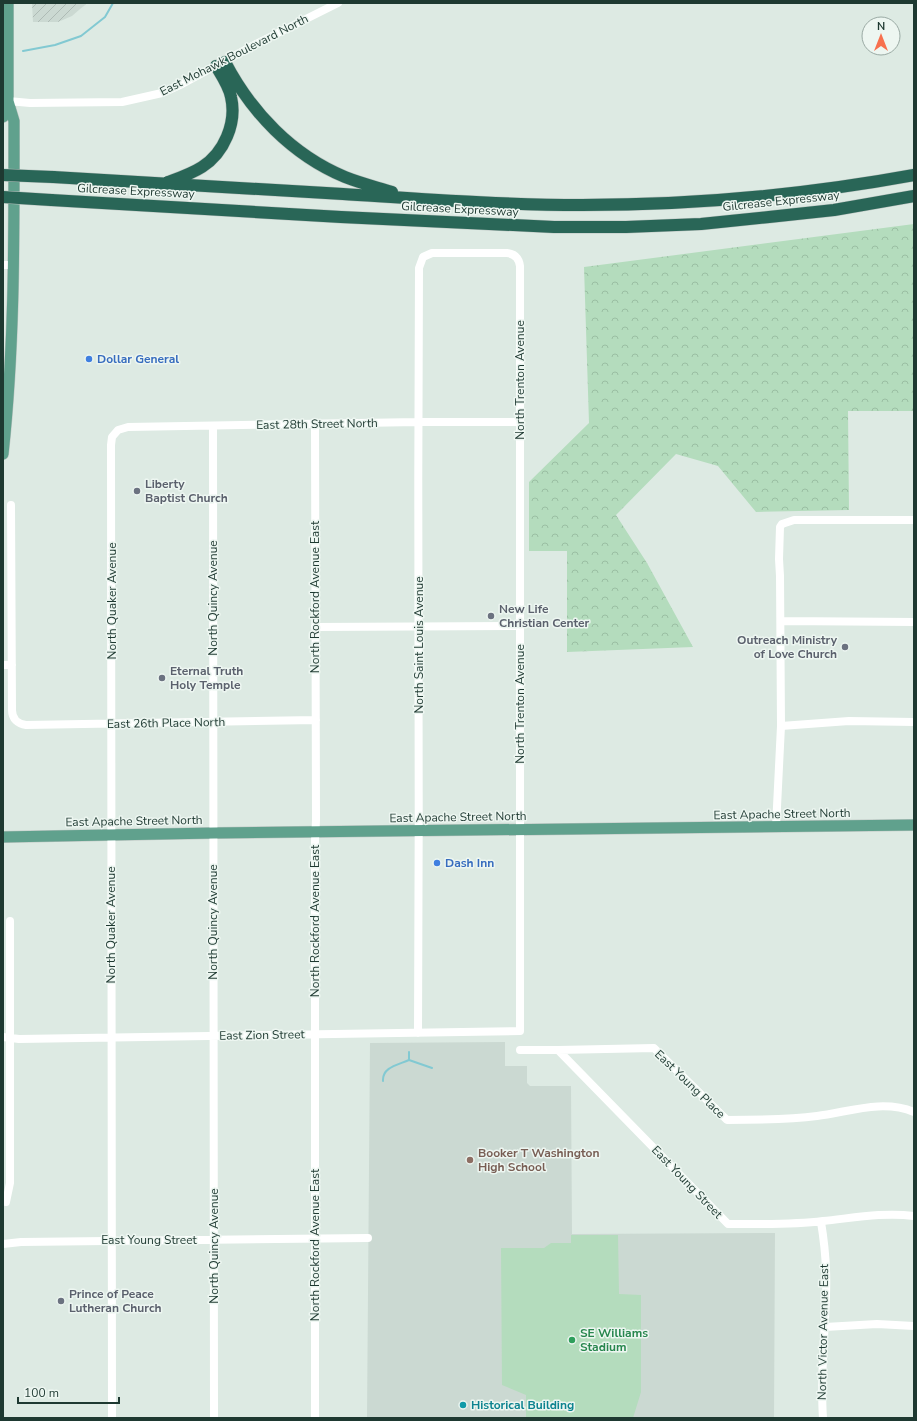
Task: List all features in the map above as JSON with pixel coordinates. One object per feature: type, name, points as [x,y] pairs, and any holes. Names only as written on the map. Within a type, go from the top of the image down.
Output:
[{"type":"highway","points":[[162,184],[192,173],[202,167],[216,154],[225,141],[231,124],[232,103],[221,64]]},
{"type":"highway","points":[[221,64],[236,81],[249,101],[272,127],[299,151],[344,177],[416,198]]},
{"type":"highway","name":"Gilcrease Expressway","points":[[3,175],[539,205],[668,203],[776,194],[872,182],[914,175]]},
{"type":"highway","name":"Gilcrease Expressway","points":[[3,197],[342,217],[546,227],[612,227],[701,224],[731,221],[834,210],[914,196]]},
{"type":"main road","points":[[3,454],[10,379],[8,265],[14,121],[8,101],[8,3]]},
{"type":"main road","points":[[3,117],[8,101]]},
{"type":"main road","name":"East Apache Street North","points":[[3,837],[214,832],[914,825]]},
{"type":"street","name":"East Mohawk Boulevard North","points":[[8,101],[30,103],[122,102],[162,94],[221,64],[263,40],[338,3]]},
{"type":"street","name":"North Trenton Avenue","points":[[422,257],[432,253],[507,253],[518,258],[520,266],[520,1031]]},
{"type":"street","name":"North Saint Louis Avenue","points":[[418,1033],[420,831],[418,422],[419,268],[422,257]]},
{"type":"street","name":"East 28th Street North","points":[[115,432],[122,428],[418,422],[520,422]]},
{"type":"street","name":"North Rockford Avenue East","points":[[315,424],[315,1418]]},
{"type":"street","name":"North Quincy Avenue","points":[[213,426],[214,1418]]},
{"type":"street","name":"North Quaker Avenue","points":[[112,1418],[111,445],[115,432]]},
{"type":"street","points":[[3,665],[12,665],[7,563],[11,505]]},
{"type":"street","points":[[776,827],[781,726],[779,530],[782,524],[794,520],[914,520]]},
{"type":"street","points":[[781,621],[914,622]]},
{"type":"street","points":[[315,627],[520,626]]},
{"type":"street","name":"East 26th Place North","points":[[12,665],[12,714],[16,722],[26,725],[213,723],[316,720]]},
{"type":"street","points":[[781,726],[849,721],[914,722]]},
{"type":"street","points":[[6,1202],[10,1184],[6,1038],[10,921]]},
{"type":"street","name":"East Zion Street","points":[[6,1038],[315,1035],[520,1031]]},
{"type":"street","name":"East Young Place","points":[[558,1050],[654,1048],[727,1120],[816,1116],[883,1106],[898,1107],[914,1112]]},
{"type":"street","points":[[520,1050],[558,1050]]},
{"type":"street","name":"East Young Street","points":[[558,1050],[728,1224],[821,1222],[897,1214],[914,1216]]},
{"type":"street","name":"North Victor Avenue East","points":[[821,1222],[826,1264],[822,1382],[823,1418]]},
{"type":"street","name":"East Young Street","points":[[3,1244],[22,1242],[112,1240],[368,1238]]},
{"type":"street","points":[[825,1327],[876,1324],[914,1326]]},
{"type":"shaded area","points":[[32,3],[87,3],[72,16],[58,22],[33,22]]},
{"type":"shaded area","name":"Booker T Washington High School","points":[[505,1042],[505,1066],[527,1066],[527,1083],[530,1086],[571,1086],[572,1234],[775,1233],[774,1418],[367,1418],[370,1043]]},
{"type":"green space","points":[[914,224],[914,411],[848,411],[849,510],[756,512],[718,466],[676,454],[616,515],[647,563],[693,647],[567,652],[567,551],[529,551],[529,482],[589,423],[584,267]]},
{"type":"green space","name":"SE Williams Stadium","points":[[571,1235],[618,1235],[619,1294],[641,1295],[641,1392],[633,1418],[526,1418],[526,1395],[502,1385],[501,1248],[544,1248],[551,1243],[571,1243]]},
{"type":"waterway","points":[[23,51],[55,45],[81,36],[105,17],[113,3]]},
{"type":"waterway","points":[[383,1081],[383,1076],[388,1070],[409,1060],[409,1052]]},
{"type":"waterway","points":[[409,1060],[432,1068]]},
{"type":"place","name":"Dollar General","points":[[89,359]]},
{"type":"place","name":"Liberty Baptist Church","points":[[137,491]]},
{"type":"place","name":"New Life Christian Center","points":[[491,616]]},
{"type":"place","name":"Outreach Ministry of Love Church","points":[[845,647]]},
{"type":"place","name":"Eternal Truth Holy Temple","points":[[162,678]]},
{"type":"place","name":"Dash Inn","points":[[437,863]]},
{"type":"place","name":"Booker T Washington High School","points":[[470,1160]]},
{"type":"place","name":"Prince of Peace Lutheran Church","points":[[61,1301]]},
{"type":"place","name":"SE Williams Stadium","points":[[572,1340]]},
{"type":"place","name":"Historical Building","points":[[463,1405]]}]
